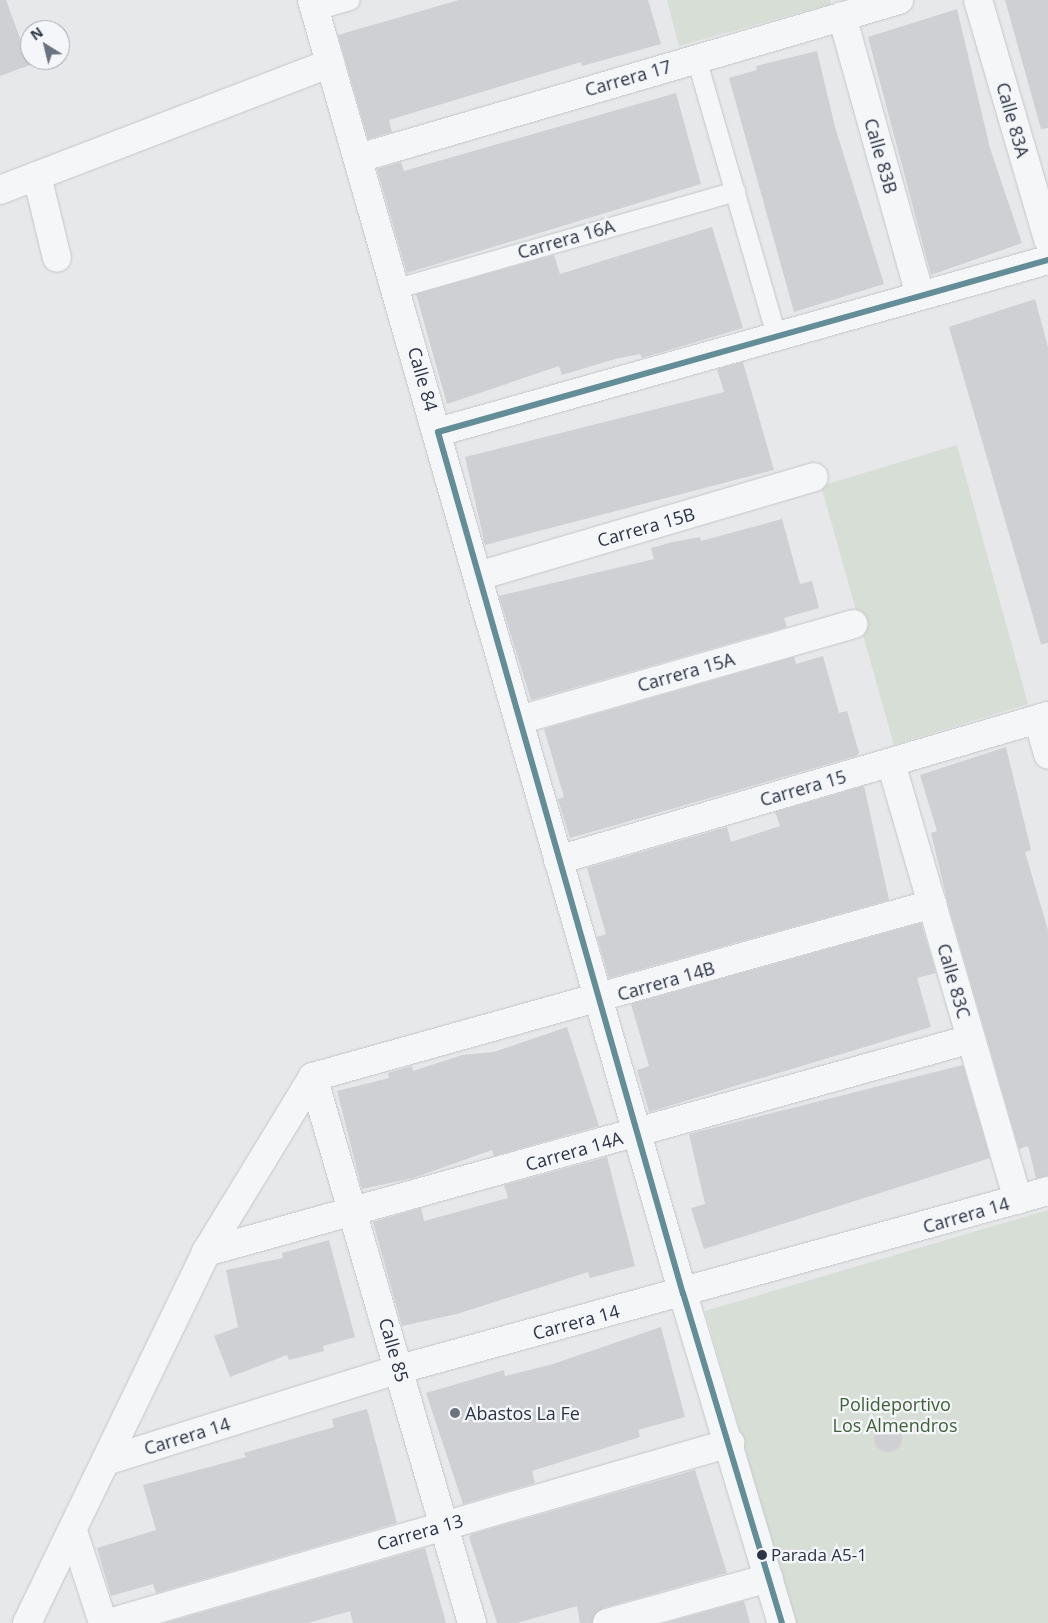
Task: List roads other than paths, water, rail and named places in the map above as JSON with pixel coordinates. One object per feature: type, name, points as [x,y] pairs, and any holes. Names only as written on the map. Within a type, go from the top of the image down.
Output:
[{"type":"street","name":"Carrera 17","points":[[359,158],[899,0]]},
{"type":"street","name":"Calle 83A","points":[[978,0],[1048,240]]},
{"type":"street","name":"Calle 84","points":[[314,5],[397,288],[558,860],[640,1133],[683,1294],[730,1442],[782,1623]]},
{"type":"street","name":"Calle 83B","points":[[842,16],[920,295]]},
{"type":"street","points":[[0,190],[330,63]]},
{"type":"street","points":[[37,176],[57,258]]},
{"type":"street","points":[[438,432],[776,335],[1048,260]]},
{"type":"street","name":"Carrera 15B","points":[[478,576],[814,477]]},
{"type":"street","name":"Carrera 15A","points":[[518,720],[854,624]]},
{"type":"street","points":[[1043,718],[1048,755]]},
{"type":"street","name":"Carrera 15","points":[[558,860],[1043,718]]},
{"type":"street","name":"Calle 83C","points":[[891,763],[1018,1200]]},
{"type":"street","name":"Carrera 14B","points":[[313,1077],[600,1000],[932,904]]},
{"type":"street","name":"Carrera 14A","points":[[206,1252],[355,1214],[971,1039]]},
{"type":"street","points":[[27,1623],[206,1252],[313,1077]]},
{"type":"street","name":"Calle 85","points":[[313,1077],[446,1525],[472,1623]]},
{"type":"street","name":"Carrera 14","points":[[106,1461],[400,1369],[683,1294],[1048,1191]]},
{"type":"street","name":"Carrera 13","points":[[109,1623],[730,1442]]},
{"type":"street","points":[[73,1531],[103,1623]]},
{"type":"street","points":[[608,1623],[769,1578]]},
{"type":"lane","points":[[314,5],[350,0]]},
{"type":"lane","points":[[696,58],[776,335]]},
{"type":"lane","name":"Carrera 16A","points":[[397,288],[735,191]]},
{"type":"place","name":"Abastos La Fe","points":[[455,1413]]},
{"type":"place","name":"Parada A5-1","points":[[762,1555]]},
{"type":"park label","name":"Polideportivo Los Almendros","points":[[895,1415]]}]
